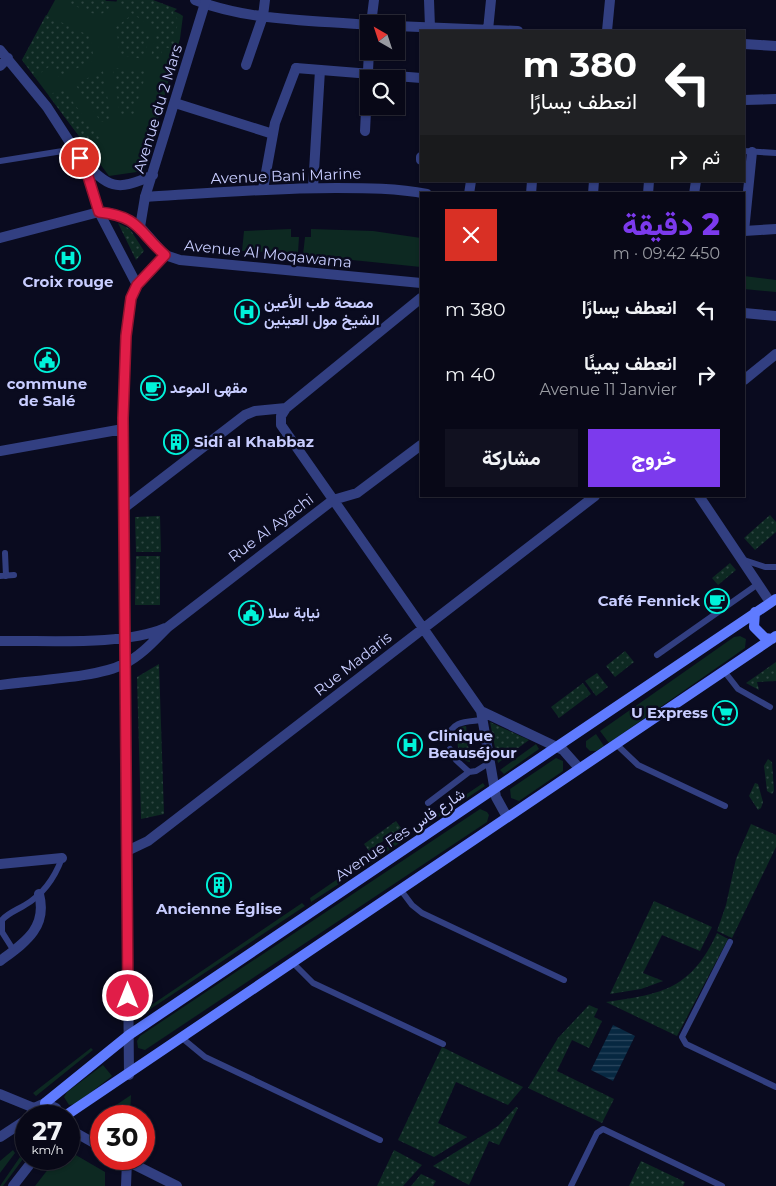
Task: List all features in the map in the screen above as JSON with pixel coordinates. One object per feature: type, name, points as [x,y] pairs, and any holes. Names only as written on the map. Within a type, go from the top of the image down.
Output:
[{"type":"main road","name":"Avenue Fes شارع فاس","points":[[45,1103],[129,1035],[773,600]]},
{"type":"main road","points":[[755,612],[753,620],[758,634],[774,637]]},
{"type":"main road","points":[[80,1106],[774,637]]},
{"type":"street","points":[[195,0],[262,16],[360,23]]},
{"type":"street","points":[[246,65],[266,0]]},
{"type":"street","points":[[372,15],[374,0]]},
{"type":"street","points":[[429,0],[430,26]]},
{"type":"street","points":[[487,30],[491,0]]},
{"type":"street","points":[[607,30],[610,0]]},
{"type":"street","name":"Avenue du 2 Mars","points":[[140,227],[145,197],[205,2]]},
{"type":"street","points":[[405,26],[476,30]]},
{"type":"street","points":[[745,44],[776,46]]},
{"type":"street","points":[[0,50],[46,107],[77,154],[87,173],[99,212],[137,285]]},
{"type":"street","points":[[0,66],[8,58]]},
{"type":"street","points":[[263,189],[273,134],[296,68],[360,72]]},
{"type":"street","points":[[312,188],[320,70]]},
{"type":"street","points":[[405,76],[420,78]]},
{"type":"street","points":[[745,100],[776,99]]},
{"type":"street","points":[[175,103],[273,134]]},
{"type":"street","points":[[365,131],[366,115]]},
{"type":"street","points":[[745,211],[748,152]]},
{"type":"street","points":[[77,154],[105,182],[119,187],[135,184],[153,175]]},
{"type":"street","name":"Avenue Bani Marine","points":[[145,197],[263,189],[312,188],[361,188],[420,193]]},
{"type":"street","points":[[0,238],[99,212]]},
{"type":"street","name":"Avenue Al Moqawama","points":[[99,212],[121,216],[140,227],[165,255],[180,260],[420,283]]},
{"type":"street","points":[[745,231],[776,229]]},
{"type":"street","points":[[129,1074],[123,429],[126,336],[131,298],[137,285],[165,255]]},
{"type":"street","points":[[420,299],[286,408],[281,416],[281,426],[423,628],[481,716],[494,789],[499,805],[507,817]]},
{"type":"street","points":[[745,313],[776,316]]},
{"type":"street","points":[[745,379],[776,354]]},
{"type":"street","points":[[124,508],[244,415],[254,411],[286,408]]},
{"type":"street","points":[[0,451],[123,429]]},
{"type":"street","name":"Rue Al Ayachi","points":[[168,627],[332,500],[357,494],[420,446]]},
{"type":"street","name":"Rue Madaris","points":[[127,851],[148,841],[594,497]]},
{"type":"street","points":[[700,497],[758,584],[773,600]]},
{"type":"street","points":[[0,641],[126,638],[154,633],[168,627]]},
{"type":"street","points":[[0,685],[98,672],[126,663],[147,647],[168,627]]},
{"type":"street","points":[[481,716],[555,747],[570,755],[580,768]]},
{"type":"street","points":[[0,864],[62,858]]},
{"type":"street","points":[[0,961],[28,939],[38,926],[42,910],[39,894]]},
{"type":"street","points":[[0,1094],[20,1105]]},
{"type":"street","points":[[42,1105],[45,1103],[49,1105]]},
{"type":"street","points":[[0,1137],[15,1127]]},
{"type":"street","points":[[13,1186],[25,1170]]},
{"type":"street","points":[[125,1170],[126,1186]]},
{"type":"street","points":[[145,1170],[178,1186]]},
{"type":"lane","points":[[748,152],[776,153]]},
{"type":"lane","points":[[0,161],[77,154]]},
{"type":"lane","points":[[4,553],[3,576],[14,575]]},
{"type":"lane","points":[[741,559],[765,567],[776,567]]},
{"type":"lane","points":[[657,655],[758,584]]},
{"type":"lane","points":[[724,671],[738,688],[770,706]]},
{"type":"lane","points":[[448,738],[450,730],[455,724],[481,716]]},
{"type":"lane","points":[[616,744],[638,765],[725,806]]},
{"type":"lane","points":[[450,750],[456,760],[468,772]]},
{"type":"lane","points":[[428,803],[468,772],[476,771],[489,763]]},
{"type":"lane","points":[[14,951],[2,932],[2,920],[7,914],[39,894],[53,878],[62,858]]},
{"type":"lane","points":[[400,889],[412,905],[422,913],[564,980]]},
{"type":"lane","points":[[730,942],[682,1038],[686,1044],[776,1087]]},
{"type":"lane","points":[[292,962],[313,983],[442,1044]]},
{"type":"lane","points":[[182,1038],[205,1057],[380,1140]]},
{"type":"lane","points":[[571,1186],[597,1133],[603,1129],[722,1186]]},
{"type":"green space","points":[[55,0],[142,4],[173,11],[183,16],[180,39],[144,171],[109,176],[22,60]]},
{"type":"green space","points":[[61,0],[105,0],[112,6],[99,16]]},
{"type":"green space","points":[[117,0],[153,0],[177,9],[173,12],[178,20],[174,49],[163,47],[159,62],[150,60],[157,30],[116,3]]},
{"type":"green space","points":[[46,15],[90,36],[94,60],[59,77],[50,66],[35,77],[22,60]]},
{"type":"green space","points":[[129,17],[150,34],[143,59],[120,55],[116,27]]},
{"type":"green space","points":[[113,68],[147,71],[133,116],[120,115]]},
{"type":"green space","points":[[103,71],[111,119],[101,122],[75,84]]},
{"type":"green space","points":[[62,87],[100,139],[88,148],[49,96]]},
{"type":"green space","points":[[118,223],[130,229],[144,251],[136,260]]},
{"type":"green space","points":[[291,229],[291,237],[299,237],[298,253],[242,251],[244,231]]},
{"type":"green space","points":[[311,229],[373,231],[420,238],[420,267],[303,255],[305,237],[311,237]]},
{"type":"green space","points":[[745,276],[776,280],[776,292],[745,289]]},
{"type":"green space","points":[[770,515],[776,522],[776,532],[755,550],[744,538]]},
{"type":"green space","points":[[160,516],[161,552],[136,552],[135,517]]},
{"type":"green space","points":[[136,556],[160,556],[160,605],[135,605]]},
{"type":"green space","points":[[730,563],[736,570],[718,585],[712,578]]},
{"type":"green space","points":[[740,636],[746,639],[745,648],[609,743],[600,731],[734,637]]},
{"type":"green space","points":[[625,651],[634,662],[615,677],[606,666]]},
{"type":"green space","points":[[776,662],[776,681],[757,682],[759,690],[746,683]]},
{"type":"green space","points":[[159,664],[164,814],[141,819],[137,677]]},
{"type":"green space","points":[[597,673],[608,687],[596,696],[585,681]]},
{"type":"green space","points":[[583,683],[591,694],[559,718],[551,707]]},
{"type":"green space","points":[[490,722],[529,740],[498,763]]},
{"type":"green space","points":[[466,726],[470,762],[462,758],[458,746],[457,732],[460,727]]},
{"type":"green space","points":[[596,734],[604,746],[596,751],[590,751],[586,747],[586,741]]},
{"type":"green space","points":[[536,744],[539,749],[504,774],[500,770]]},
{"type":"green space","points":[[556,758],[563,761],[563,771],[519,801],[511,798],[510,789]]},
{"type":"green space","points":[[768,759],[772,762],[774,791],[772,794],[767,791],[764,766]]},
{"type":"green space","points":[[483,783],[485,786],[415,833],[414,830]]},
{"type":"green space","points":[[755,783],[758,784],[763,802],[758,810],[749,796]]},
{"type":"green space","points":[[480,809],[489,815],[487,822],[145,1050],[138,1048],[137,1041],[140,1036]]},
{"type":"green space","points":[[396,821],[401,828],[369,851],[364,844]]},
{"type":"green space","points":[[751,824],[776,835],[776,847],[732,938],[717,931],[726,905],[736,859]]},
{"type":"green space","points":[[403,836],[405,839],[372,862],[370,859]]},
{"type":"green space","points":[[339,878],[342,882],[311,902],[310,898]]},
{"type":"green space","points":[[654,901],[712,927],[700,951],[662,935],[643,973],[663,981],[641,989],[610,994]]},
{"type":"green space","points":[[302,903],[305,906],[146,1012],[144,1010]]},
{"type":"green space","points":[[717,933],[728,939],[677,1036],[606,1002],[644,996],[673,986],[697,966]]},
{"type":"green space","points":[[589,1005],[598,1009],[594,1017],[602,1021],[589,1048],[572,1040],[557,1071],[614,1099],[602,1123],[528,1088],[558,1038]]},
{"type":"green space","points":[[442,1047],[523,1087],[508,1105],[456,1082],[438,1123],[467,1137],[434,1157],[398,1140]]},
{"type":"green space","points":[[91,1048],[93,1050],[36,1096],[33,1093]]},
{"type":"green space","points":[[103,1065],[112,1076],[76,1104],[69,1105],[64,1097],[67,1092]]},
{"type":"green space","points":[[131,1095],[131,1105],[116,1105]]},
{"type":"green space","points":[[516,1107],[518,1108],[499,1145],[489,1141],[469,1185],[433,1166],[498,1126]]},
{"type":"green space","points":[[13,1150],[15,1153],[0,1173],[0,1161]]},
{"type":"green space","points":[[394,1150],[422,1165],[403,1186],[377,1186]]},
{"type":"green space","points":[[80,1157],[90,1163],[90,1170],[102,1170],[105,1172],[105,1186],[35,1186],[47,1170],[80,1170]]},
{"type":"green space","points":[[641,1161],[685,1182],[683,1186],[629,1186]]},
{"type":"green space","points":[[15,1164],[15,1170],[3,1186],[0,1186]]},
{"type":"green space","points":[[421,1174],[436,1181],[433,1186],[411,1186]]},
{"type":"water","points":[[613,1025],[635,1036],[613,1081],[591,1070]]},
{"type":"place","name":"Croix rouge","points":[[68,258]]},
{"type":"place","name":"مصحة طب الأعين الشيخ مول العينين","points":[[247,312]]},
{"type":"place","name":"commune de Salé","points":[[47,360]]},
{"type":"place","name":"مقهى الموعد","points":[[153,388]]},
{"type":"place","name":"Sidi al Khabbaz","points":[[176,442]]},
{"type":"place","name":"Café Fennick","points":[[717,601]]},
{"type":"place","name":"نيابة سلا","points":[[251,613]]},
{"type":"place","name":"U Express","points":[[725,713]]},
{"type":"place","name":"Clinique Beauséjour","points":[[410,745]]},
{"type":"place","name":"Ancienne Église","points":[[219,885]]},
{"type":"route","points":[[80,158],[92,186],[99,212],[121,216],[131,221],[148,235],[165,255],[141,279],[133,291],[126,336],[123,418],[128,996]]}]
